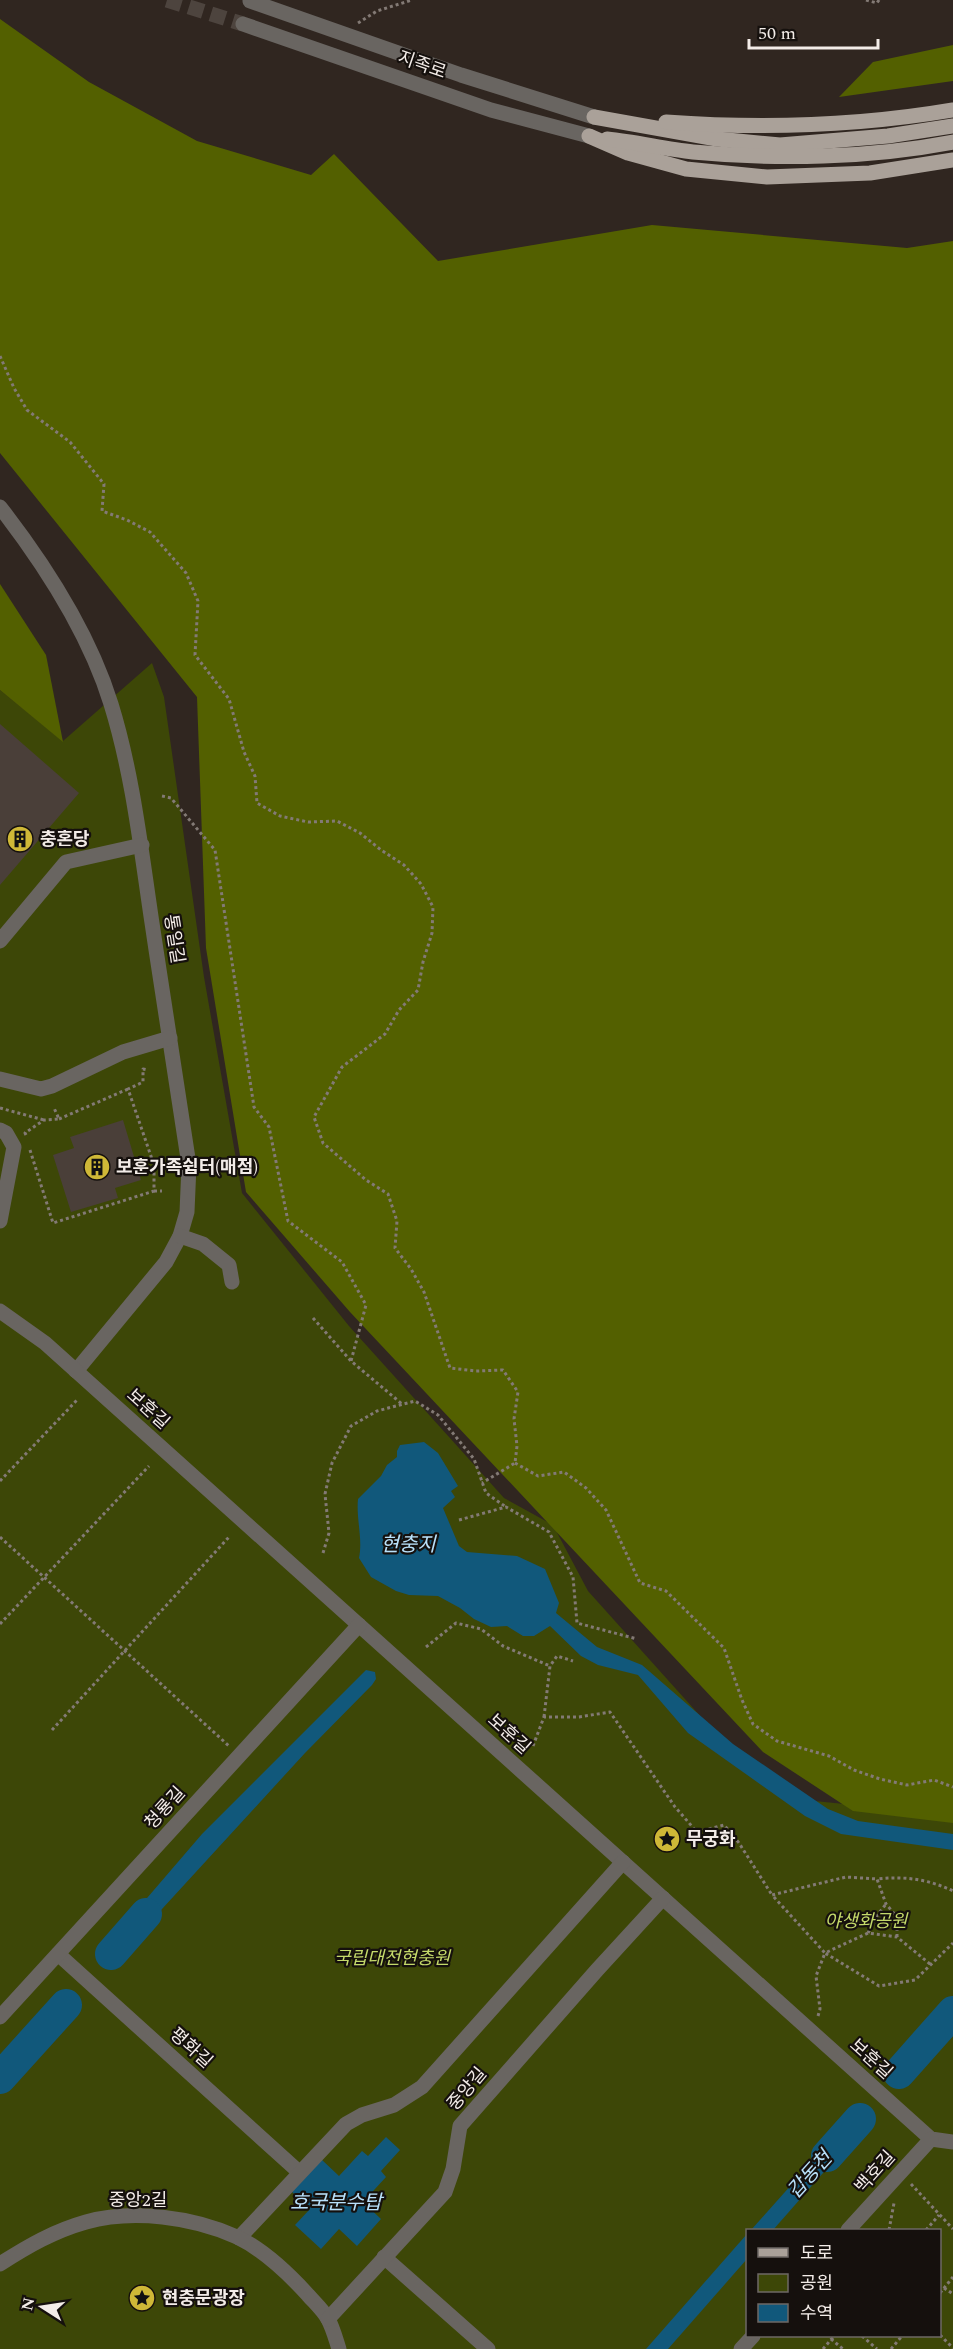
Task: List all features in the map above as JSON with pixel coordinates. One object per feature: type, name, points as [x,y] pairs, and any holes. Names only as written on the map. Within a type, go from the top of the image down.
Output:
[{"type":"main road","points":[[594,117],[715,125],[781,125],[912,117],[953,110]]},
{"type":"main road","points":[[594,117],[717,139],[780,145],[888,136],[953,126]]},
{"type":"main road","points":[[590,136],[692,152],[761,156],[872,152],[953,142]]},
{"type":"main road","points":[[590,136],[628,153],[686,169],[767,177],[870,173],[953,160]]},
{"type":"street","name":"지족로","points":[[250,1],[461,75],[594,117]]},
{"type":"street","name":"지족로","points":[[243,24],[491,110],[590,136]]},
{"type":"street","name":"통일길","points":[[0,507],[21,534],[64,600],[93,657],[111,703],[124,752],[141,845],[189,1166],[187,1212],[180,1236],[166,1263],[76,1371]]},
{"type":"street","points":[[0,941],[66,862],[141,845]]},
{"type":"street","points":[[0,1079],[41,1089],[123,1052],[170,1038]]},
{"type":"street","points":[[0,1130],[6,1133],[14,1147],[0,1221]]},
{"type":"street","points":[[180,1236],[203,1244],[229,1265],[232,1282]]},
{"type":"street","name":"보훈길","points":[[0,1311],[45,1343],[931,2139]]},
{"type":"street","name":"청룡길","points":[[0,2017],[359,1625]]},
{"type":"street","name":"중앙길","points":[[239,2238],[346,2124],[362,2115],[394,2105],[422,2087],[623,1862]]},
{"type":"street","name":"중앙길","points":[[328,2319],[445,2192],[453,2169],[460,2126],[663,1898]]},
{"type":"street","name":"평화길","points":[[58,1954],[299,2172]]},
{"type":"street","points":[[931,2139],[953,2142]]},
{"type":"street","name":"백호길","points":[[849,2229],[931,2139]]},
{"type":"street","name":"중앙2길","points":[[0,2264],[40,2238],[86,2222],[134,2216],[171,2218],[213,2228],[239,2238],[275,2263],[299,2285],[328,2319]]},
{"type":"street","points":[[384,2257],[488,2349]]},
{"type":"street","points":[[328,2319],[339,2349]]},
{"type":"street","points":[[741,2349],[752,2337]]},
{"type":"path","points":[[341,34],[378,11],[412,0]]},
{"type":"path","points":[[866,0],[877,3],[879,0]]},
{"type":"path","points":[[0,356],[27,410],[70,442],[104,484],[102,511],[150,532],[186,573],[198,601],[195,655],[229,699],[244,752],[255,776],[257,803],[280,816],[308,822],[338,821],[360,833],[404,865],[421,884],[433,907],[432,933],[423,962],[418,990],[399,1010],[385,1034],[342,1067],[314,1117],[323,1143],[366,1180],[388,1194],[397,1221],[395,1248],[411,1269],[424,1292],[450,1368],[476,1371],[503,1370],[518,1392],[514,1419],[517,1446],[515,1463]]},
{"type":"path","points":[[162,796],[171,798],[215,850],[254,1107],[268,1127],[288,1221],[342,1262],[366,1305],[351,1361]]},
{"type":"path","points":[[0,1108],[44,1120],[59,1119],[142,1082],[143,1069],[148,1070]]},
{"type":"path","points":[[128,1089],[154,1165],[154,1191]]},
{"type":"path","points":[[54,1108],[59,1119]]},
{"type":"path","points":[[44,1120],[25,1133],[53,1223],[154,1191],[162,1191]]},
{"type":"path","points":[[154,1165],[162,1168]]},
{"type":"path","points":[[313,1318],[351,1361],[402,1404]]},
{"type":"path","points":[[0,1481],[77,1400]]},
{"type":"path","points":[[323,1553],[329,1533],[325,1494],[332,1463],[351,1426],[377,1411],[415,1401],[438,1415],[474,1459],[486,1493],[549,1532],[573,1577],[576,1623],[637,1639]]},
{"type":"path","points":[[482,1483],[515,1463]]},
{"type":"path","points":[[515,1463],[538,1476],[564,1472],[606,1510],[640,1583],[666,1591],[724,1648],[753,1724],[777,1741],[829,1756],[854,1770],[880,1779],[907,1785],[934,1780],[953,1787]]},
{"type":"path","points":[[0,1624],[149,1466]]},
{"type":"path","points":[[459,1520],[506,1507]]},
{"type":"path","points":[[0,1537],[240,1755]]},
{"type":"path","points":[[52,1730],[229,1537]]},
{"type":"path","points":[[426,1647],[456,1623],[480,1629],[503,1646],[550,1666]]},
{"type":"path","points":[[533,1746],[544,1717],[550,1666],[557,1656],[573,1661]]},
{"type":"path","points":[[544,1717],[579,1717],[610,1712],[675,1807],[697,1832],[724,1825],[739,1843],[772,1895],[825,1953],[879,1986],[915,1980],[953,1943]]},
{"type":"path","points":[[772,1895],[846,1877],[877,1879],[901,1876],[936,1883],[953,1891]]},
{"type":"path","points":[[877,1879],[886,1904],[897,1917],[897,1937]]},
{"type":"path","points":[[868,1934],[876,1917],[886,1904]]},
{"type":"path","points":[[812,2032],[820,2009],[816,1977],[825,1953],[868,1934],[897,1937],[930,1964]]},
{"type":"path","points":[[911,2183],[953,2229]]},
{"type":"path","points":[[889,2229],[895,2201]]},
{"type":"path","points":[[927,2229],[939,2215]]},
{"type":"path","points":[[941,2291],[953,2277]]},
{"type":"path","points":[[944,2288],[953,2294]]},
{"type":"path","points":[[822,2349],[833,2337],[843,2349]]},
{"type":"path","points":[[863,2337],[877,2349]]},
{"type":"path","points":[[891,2349],[901,2337]]},
{"type":"path","points":[[941,2337],[953,2348]]},
{"type":"green space","points":[[0,19],[89,82],[197,141],[311,175],[334,154],[438,261],[652,225],[907,248],[953,241],[953,1823],[853,1811],[763,1752],[350,1312],[246,1192],[206,948],[197,697],[0,453]]},
{"type":"green space","points":[[953,45],[953,81],[839,97],[873,62]]},
{"type":"green space","points":[[0,584],[46,655],[63,742],[0,690]]},
{"type":"green space","name":"국립대전현충원","points":[[152,663],[164,697],[204,977],[242,1193],[349,1326],[504,1498],[553,1525],[588,1591],[755,1777],[785,1798],[953,1815],[953,2349],[0,2349],[0,690],[63,741]]},
{"type":"water","name":"현충지","points":[[424,1442],[438,1453],[458,1486],[451,1491],[455,1497],[443,1508],[459,1546],[467,1552],[517,1556],[545,1569],[559,1603],[556,1613],[597,1647],[642,1665],[733,1744],[828,1809],[858,1821],[953,1834],[953,1850],[841,1834],[805,1816],[688,1733],[638,1675],[598,1665],[581,1656],[550,1626],[534,1636],[523,1636],[507,1626],[491,1627],[474,1619],[438,1596],[409,1595],[396,1591],[371,1577],[359,1558],[358,1499],[381,1476],[387,1465],[397,1457],[400,1445]]},
{"type":"water","points":[[366,1670],[375,1672],[376,1679],[372,1685],[305,1753],[129,1945],[118,1945],[117,1933],[202,1834]]},
{"type":"water","points":[[953,1997],[953,2026],[915,2067],[904,2065],[904,2054]]},
{"type":"water","points":[[57,2014],[57,2027],[0,2090],[0,2067],[46,2017]]},
{"type":"water","points":[[848,2125],[854,2126],[857,2132],[774,2229],[752,2229],[841,2129]]},
{"type":"water","name":"호국분수탑","points":[[386,2137],[400,2150],[381,2171],[386,2177],[363,2202],[381,2219],[357,2246],[339,2229],[321,2249],[295,2225],[310,2209],[291,2191],[321,2159],[339,2176],[362,2151],[368,2156]]},
{"type":"water","points":[[746,2235],[746,2260],[668,2349],[646,2349]]},
{"type":"building","name":"충혼당","points":[[0,724],[79,793],[0,885]]},
{"type":"building","name":"보훈가족쉼터(매점)","points":[[123,1120],[141,1180],[115,1188],[118,1198],[71,1212],[53,1155],[74,1148],[70,1137]]},
{"type":"waterway","points":[[111,1954],[146,1914]]},
{"type":"waterway","points":[[0,2078],[66,2005]]},
{"type":"waterway","name":"갑동천","points":[[899,2073],[953,2012]]},
{"type":"waterway","name":"갑동천","points":[[827,2156],[860,2119]]},
{"type":"tunnel","points":[[167,0],[243,24]]},
{"type":"place","name":"충혼당","points":[[20,839]]},
{"type":"place","name":"보훈가족쉼터(매점)","points":[[97,1167]]},
{"type":"place","name":"무궁화","points":[[667,1839]]},
{"type":"place","name":"현충문광장","points":[[142,2298]]},
{"type":"park label","name":"야생화공원","points":[[866,1921]]}]
